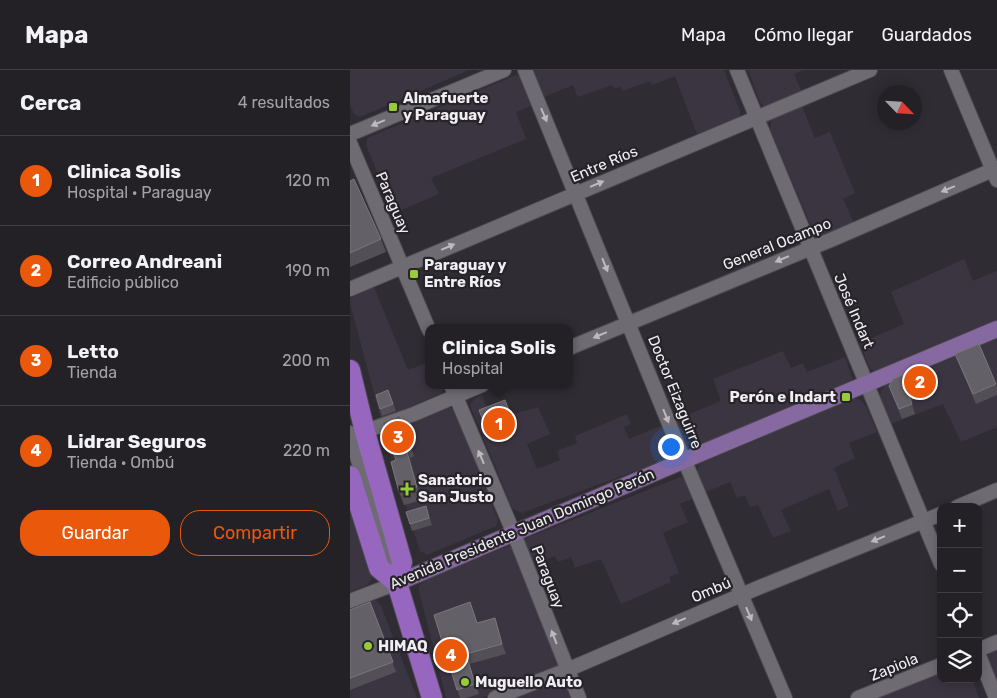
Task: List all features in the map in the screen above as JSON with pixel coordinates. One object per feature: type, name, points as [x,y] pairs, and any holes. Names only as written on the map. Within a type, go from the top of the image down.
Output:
[{"type":"highway","points":[[350,370],[354,435],[402,562],[397,583],[432,698]]},
{"type":"highway","points":[[350,476],[379,568],[397,583]]},
{"type":"main road","name":"Avenida Presidente Juan Domingo Perón","points":[[397,583],[997,330]]},
{"type":"street","points":[[350,134],[504,70]]},
{"type":"street","name":"Doctor Eizaguirre","points":[[525,70],[785,698]]},
{"type":"street","name":"José Indart","points":[[737,70],[937,554]]},
{"type":"street","name":"Entre Ríos","points":[[350,289],[870,70]]},
{"type":"street","points":[[952,70],[996,173]]},
{"type":"street","name":"Paraguay","points":[[350,143],[427,324]]},
{"type":"street","name":"General Ocampo","points":[[573,346],[996,173]]},
{"type":"street","points":[[350,394],[354,435],[414,414],[454,391]]},
{"type":"street","name":"Paraguay","points":[[454,391],[514,534],[579,698]]},
{"type":"street","points":[[966,503],[997,490]]},
{"type":"street","name":"Ombú","points":[[495,698],[567,670],[741,595],[937,516]]},
{"type":"street","name":"Avenida Presidente Juan Domingo Perón","points":[[350,601],[397,583]]},
{"type":"street","points":[[982,650],[997,642]]},
{"type":"street","points":[[982,662],[996,698]]},
{"type":"street","name":"Zapiola","points":[[858,698],[937,667]]},
{"type":"shaded area","points":[[350,70],[469,70],[360,117],[354,114],[350,105]]},
{"type":"shaded area","points":[[530,70],[724,70],[740,115],[738,119],[697,134],[675,76],[652,85],[650,81],[623,91],[620,86],[615,89],[612,85],[578,97],[573,85],[539,99]]},
{"type":"shaded area","points":[[748,70],[804,70],[794,74],[803,95],[767,108],[761,104]]},
{"type":"shaded area","points":[[516,75],[521,77],[531,106],[516,112],[526,139],[431,178],[439,194],[394,213],[366,145],[367,138]]},
{"type":"shaded area","points":[[801,104],[815,138],[830,132],[855,193],[843,199],[855,225],[821,237],[814,233],[770,129],[772,118]]},
{"type":"shaded area","points":[[964,259],[973,281],[997,271],[997,322],[877,372],[870,369],[860,343],[904,324],[891,292]]},
{"type":"shaded area","points":[[373,285],[408,370],[425,364],[425,389],[443,389],[442,393],[383,418],[380,416],[350,303],[353,293]]},
{"type":"shaded area","points":[[997,339],[997,427],[961,442],[943,404],[891,424],[880,396],[885,386]]},
{"type":"shaded area","points":[[783,351],[791,368],[803,363],[807,372],[845,357],[853,380],[697,446],[692,448],[686,447],[672,421],[721,401],[713,379]]},
{"type":"shaded area","points":[[482,395],[490,417],[509,410],[511,415],[538,407],[550,434],[527,444],[537,469],[560,460],[557,451],[577,443],[575,436],[627,414],[631,424],[624,427],[629,439],[665,424],[674,450],[673,454],[670,458],[522,513],[512,508],[470,405],[474,399]]},
{"type":"shaded area","points":[[854,399],[859,399],[866,406],[877,432],[849,443],[855,458],[834,468],[849,506],[838,511],[829,489],[781,510],[791,531],[773,538],[758,505],[750,507],[745,495],[737,498],[730,482],[703,493],[696,475],[699,464]]},
{"type":"shaded area","points":[[448,407],[454,409],[498,520],[496,526],[427,555],[420,551],[384,437],[387,433]]},
{"type":"shaded area","points":[[680,477],[686,479],[695,498],[680,504],[688,522],[663,533],[679,573],[669,577],[671,582],[621,604],[601,559],[575,568],[571,557],[558,562],[555,556],[531,565],[522,546],[527,538]]},
{"type":"shaded area","points":[[350,507],[372,579],[367,585],[350,592]]},
{"type":"shaded area","points":[[509,546],[513,547],[559,664],[553,671],[481,698],[446,698],[419,586],[424,579]]},
{"type":"shaded area","points":[[371,600],[377,601],[381,606],[417,698],[350,698],[350,609]]},
{"type":"shaded area","points":[[997,647],[997,682],[988,660],[988,655],[991,649]]},
{"type":"shaded area","points":[[937,672],[937,683],[973,683],[979,698],[875,698]]},
{"type":"shaded area","points":[[561,681],[566,681],[575,698],[513,698]]},
{"type":"building","points":[[354,179],[381,239],[350,253],[350,181]]},
{"type":"building","points":[[979,344],[996,384],[973,394],[955,354]]},
{"type":"building","points":[[922,367],[928,383],[907,391],[912,404],[899,409],[889,386],[893,379]]},
{"type":"building","points":[[388,390],[393,404],[380,409],[376,395]]},
{"type":"building","points":[[505,400],[512,418],[486,428],[479,410]]},
{"type":"building","points":[[400,415],[410,443],[405,445],[417,487],[399,492],[391,462],[396,460],[382,422]]},
{"type":"building","points":[[426,506],[429,518],[410,524],[406,512]]},
{"type":"building","name":"HIMAQ","points":[[370,602],[393,662],[350,678],[350,610]]},
{"type":"building","points":[[470,602],[477,623],[495,618],[502,644],[466,654],[475,684],[457,690],[434,615]]},
{"type":"place","name":"Almafuerte y Paraguay","points":[[393,107]]},
{"type":"place","name":"Paraguay y Entre Ríos","points":[[414,274]]},
{"type":"place","name":"Correo Andreani","points":[[920,382]]},
{"type":"place","name":"Perón e Indart","points":[[846,397]]},
{"type":"place","name":"Clinica Solis","points":[[499,424]]},
{"type":"place","name":"Letto","points":[[398,437]]},
{"type":"place","name":"Sanatorio San Justo","points":[[407,489]]},
{"type":"place","name":"HIMAQ","points":[[368,646]]},
{"type":"place","name":"Lidrar Seguros","points":[[451,655]]},
{"type":"place","name":"Muguello Auto","points":[[465,682]]}]
